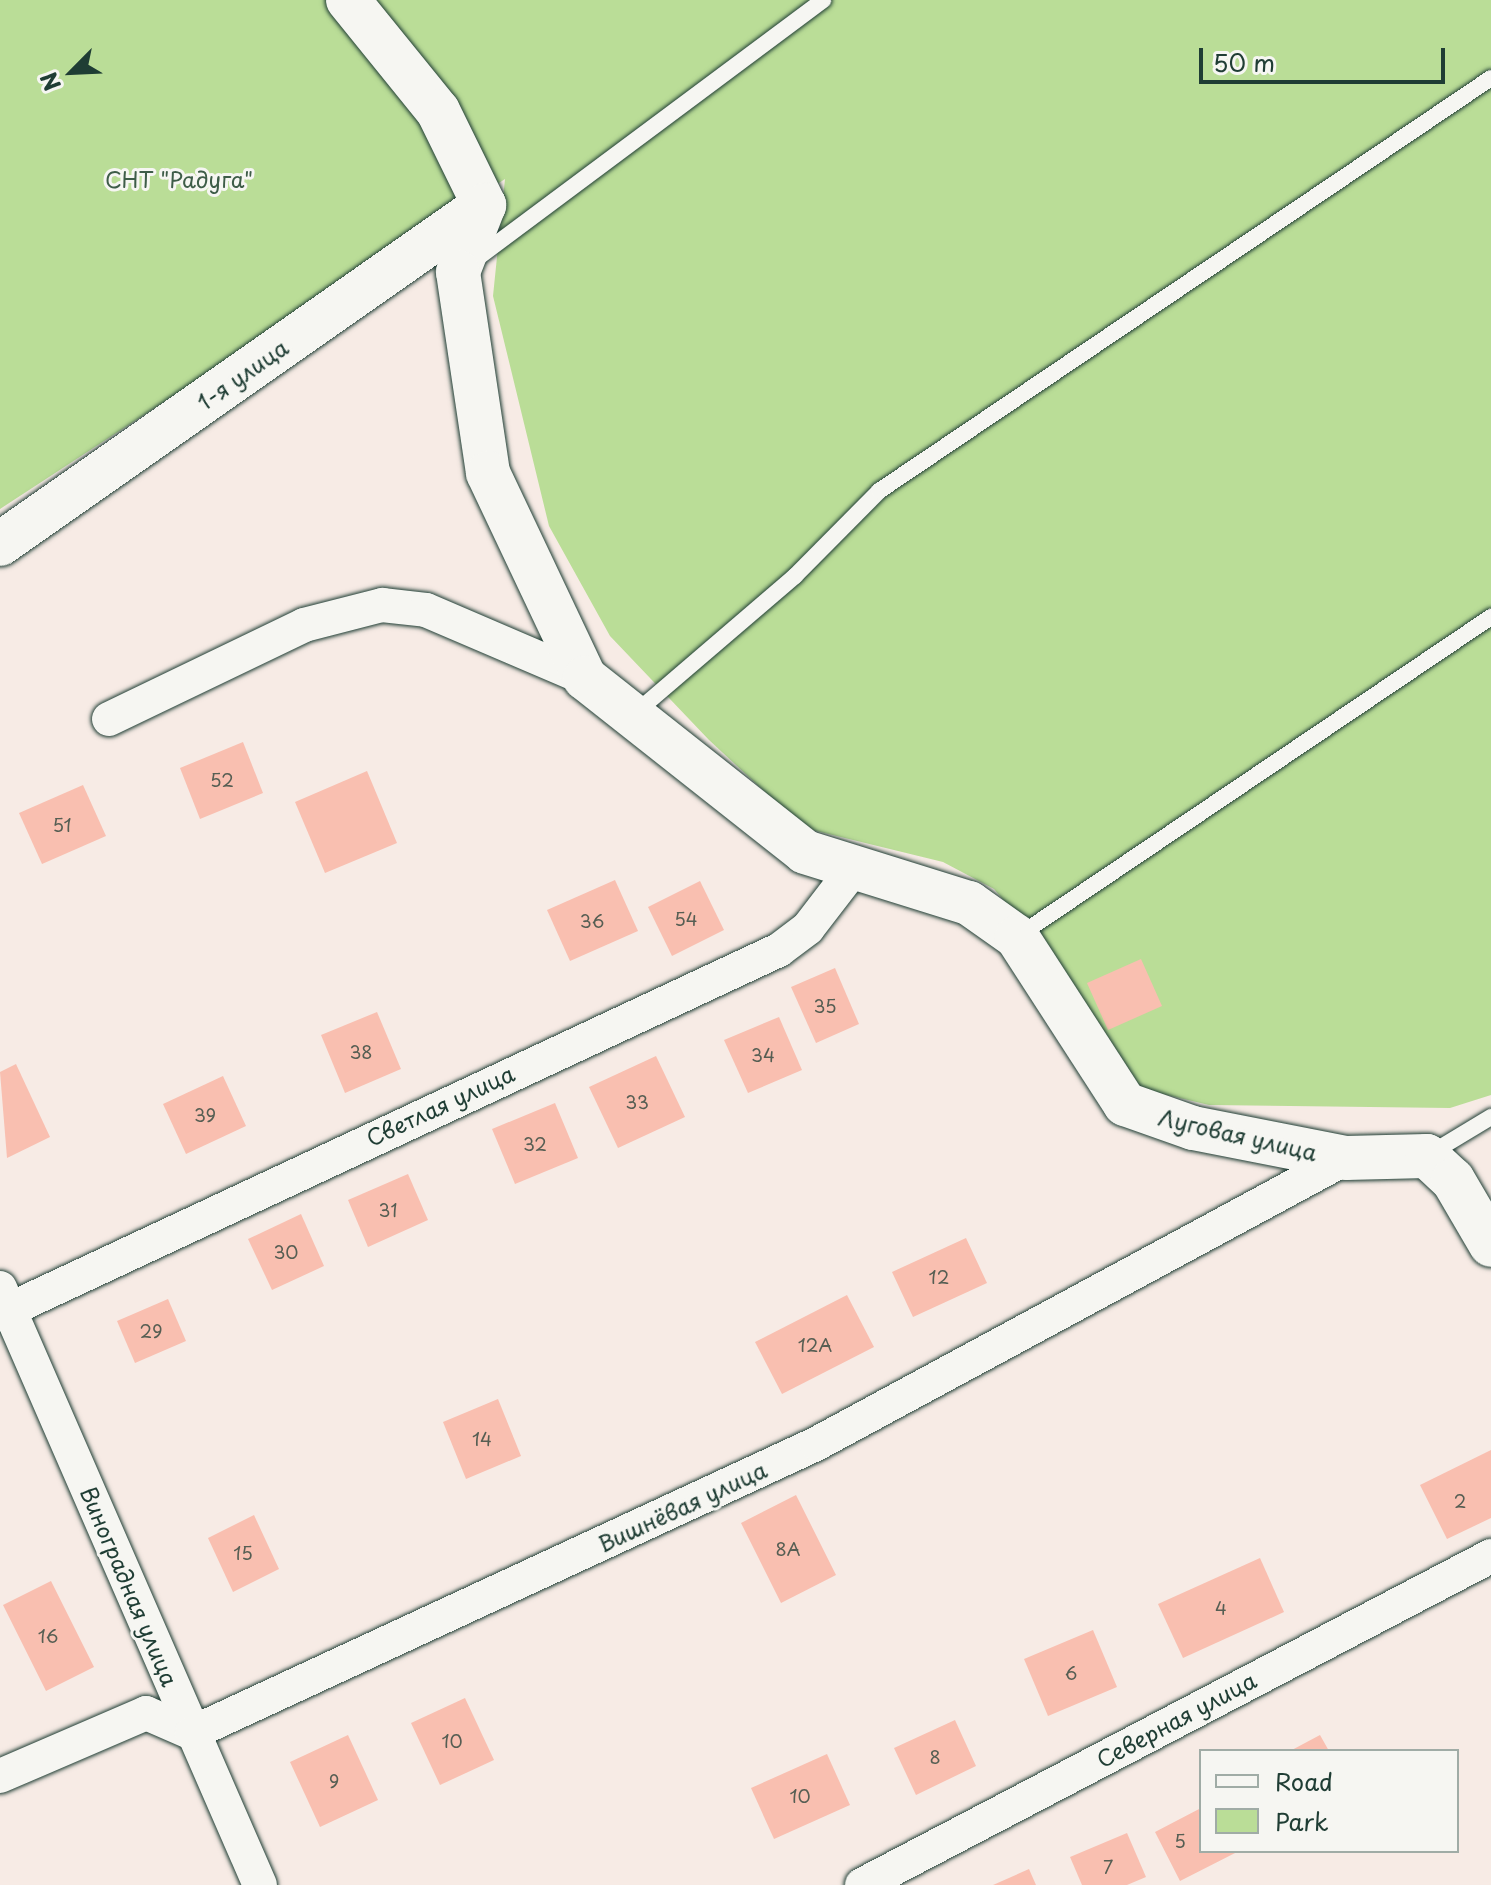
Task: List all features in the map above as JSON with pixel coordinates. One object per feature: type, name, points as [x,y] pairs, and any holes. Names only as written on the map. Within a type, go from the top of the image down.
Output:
[{"type":"street","points":[[348,0],[438,111],[484,205],[458,272],[488,473],[585,678]]},
{"type":"street","name":"1-я улица","points":[[0,544],[484,205]]},
{"type":"street","points":[[109,719],[304,625],[382,605],[426,610],[585,678]]},
{"type":"street","name":"Луговая улица","points":[[585,678],[764,825],[805,852],[969,903],[1017,937],[1125,1104],[1193,1128],[1346,1158],[1427,1156]]},
{"type":"street","name":"Светлая улица","points":[[4,1303],[779,950],[808,928],[855,867]]},
{"type":"street","points":[[1427,1156],[1453,1180],[1491,1245]]},
{"type":"street","name":"Вишнёвая улица","points":[[192,1733],[816,1444],[1346,1158]]},
{"type":"street","name":"Виноградная улица","points":[[4,1303],[260,1885]]},
{"type":"street","name":"Северная улица","points":[[862,1885],[1491,1556]]},
{"type":"street","points":[[0,1776],[146,1713],[192,1733]]},
{"type":"lane","points":[[458,272],[823,0]]},
{"type":"lane","points":[[630,717],[795,576],[879,491],[1491,78]]},
{"type":"lane","points":[[1017,937],[1491,617]]},
{"type":"lane","points":[[1427,1156],[1491,1117]]},
{"type":"green space","name":"СНТ \"Радуга\"","points":[[0,0],[1491,0],[1491,1095],[1450,1108],[1209,1105],[1129,1086],[1055,961],[994,889],[943,862],[804,828],[709,740],[610,636],[549,526],[493,296],[505,179],[0,509]]},
{"type":"building","points":[[243,742],[263,793],[200,819],[180,768]]},
{"type":"building","points":[[367,771],[397,843],[325,873],[295,802]]},
{"type":"building","points":[[83,785],[106,836],[42,864],[19,813]]},
{"type":"building","points":[[615,880],[638,931],[570,961],[547,910]]},
{"type":"building","points":[[700,881],[724,930],[672,956],[648,907]]},
{"type":"building","points":[[1141,959],[1162,1006],[1108,1030],[1087,983]]},
{"type":"building","points":[[835,968],[859,1024],[816,1043],[791,987]]},
{"type":"building","points":[[377,1012],[401,1069],[345,1093],[321,1035]]},
{"type":"building","points":[[779,1017],[802,1070],[748,1093],[724,1040]]},
{"type":"building","points":[[656,1056],[685,1117],[618,1148],[589,1087]]},
{"type":"building","points":[[16,1064],[50,1137],[7,1158],[0,1072]]},
{"type":"building","points":[[223,1076],[246,1126],[186,1154],[163,1104]]},
{"type":"building","points":[[555,1103],[578,1158],[515,1184],[492,1129]]},
{"type":"building","points":[[408,1174],[428,1220],[368,1247],[348,1200]]},
{"type":"building","points":[[301,1214],[324,1266],[272,1290],[248,1239]]},
{"type":"building","points":[[966,1238],[987,1283],[913,1317],[892,1272]]},
{"type":"building","points":[[847,1295],[874,1347],[782,1394],[755,1342]]},
{"type":"building","points":[[168,1299],[186,1341],[135,1363],[117,1321]]},
{"type":"building","points":[[498,1399],[521,1456],[466,1479],[443,1422]]},
{"type":"building","points":[[1491,1450],[1491,1518],[1447,1539],[1420,1485]]},
{"type":"building","points":[[796,1495],[836,1575],[781,1603],[741,1523]]},
{"type":"building","points":[[254,1515],[279,1569],[233,1592],[208,1538]]},
{"type":"building","points":[[1260,1558],[1284,1612],[1183,1658],[1158,1604]]},
{"type":"building","points":[[51,1581],[94,1667],[46,1691],[3,1605]]},
{"type":"building","points":[[1093,1630],[1117,1687],[1048,1716],[1024,1659]]},
{"type":"building","points":[[465,1698],[494,1760],[440,1785],[411,1723]]},
{"type":"building","points":[[955,1720],[976,1766],[916,1795],[894,1748]]},
{"type":"building","points":[[348,1735],[378,1800],[320,1827],[290,1762]]},
{"type":"building","points":[[1320,1735],[1328,1749],[1294,1749]]},
{"type":"building","points":[[827,1754],[850,1805],[774,1839],[751,1788]]},
{"type":"building","points":[[1199,1809],[1199,1853],[1235,1853],[1180,1881],[1155,1832]]},
{"type":"building","points":[[1127,1833],[1146,1877],[1127,1885],[1082,1885],[1070,1857]]},
{"type":"building","points":[[1029,1869],[1036,1885],[993,1885]]}]
